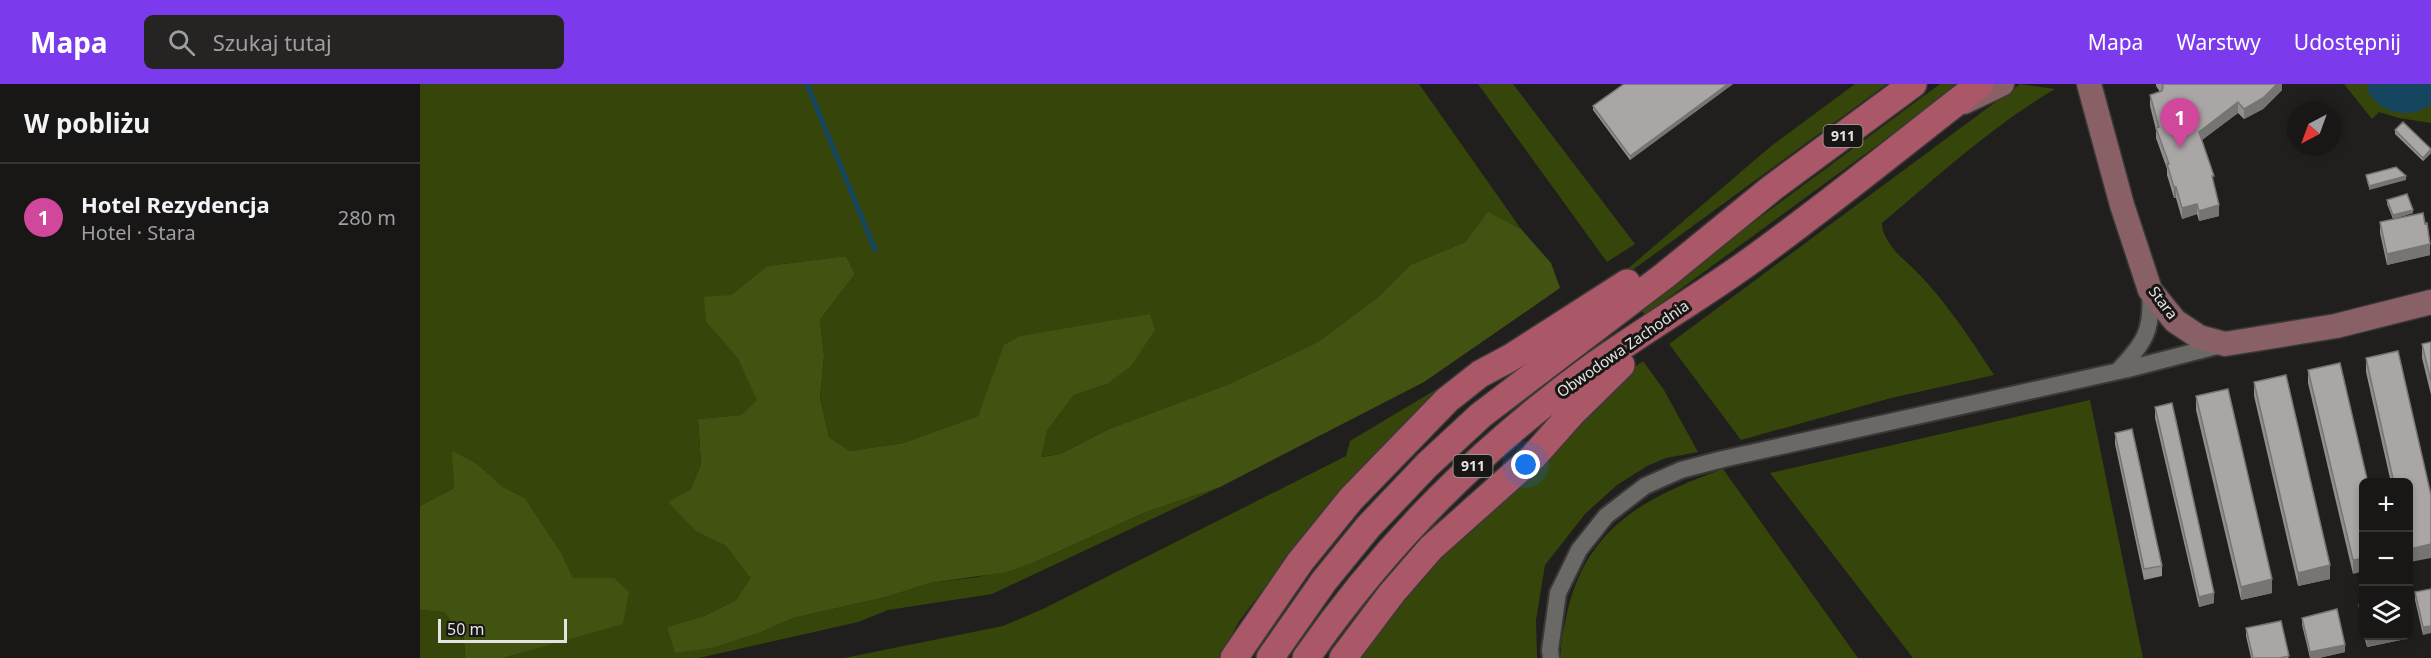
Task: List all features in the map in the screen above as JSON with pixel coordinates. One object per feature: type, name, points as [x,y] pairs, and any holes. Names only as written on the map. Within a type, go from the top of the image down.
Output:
[{"type":"main road","name":"911","points":[[1270,658],[1331,572],[1368,527],[1434,458],[1481,415],[1664,276],[1772,188],[1913,84]]},
{"type":"main road","name":"Obwodowa Zachodnia","points":[[1306,658],[1372,570],[1445,490],[1509,434],[1572,383],[1747,263],[1980,84]]},
{"type":"main road","points":[[1234,658],[1300,562],[1351,499],[1447,399],[1480,374],[1548,335],[1772,188]]},
{"type":"main road","points":[[1343,658],[1392,593],[1431,548],[1533,457],[1573,412],[1676,312]]},
{"type":"street","points":[[1946,110],[2002,84]]},
{"type":"street","name":"Stara","points":[[2076,84],[2092,92],[2122,205],[2150,290],[2175,321],[2199,337],[2225,344],[2336,326],[2431,302]]},
{"type":"street","points":[[2118,371],[2147,335],[2152,311],[2150,290]]},
{"type":"street","points":[[1551,658],[1550,650],[1558,593],[1579,550],[1606,516],[1645,486],[1681,471],[1723,459],[2118,371],[2225,344]]},
{"type":"green space","points":[[420,84],[1419,84],[1521,229],[1488,213],[1465,242],[1410,265],[1378,297],[1318,342],[1229,384],[1109,429],[1060,454],[1040,457],[1047,431],[1074,395],[1107,384],[1073,328],[1020,336],[990,386],[978,416],[903,443],[850,451],[829,437],[820,398],[824,356],[820,320],[855,274],[846,256],[767,266],[731,295],[706,322],[738,359],[758,400],[741,415],[698,419],[701,464],[690,490],[697,532],[726,546],[750,578],[736,600],[704,616],[667,627],[716,647],[759,633],[793,618],[886,597],[930,583],[978,577],[1035,562],[1146,512],[1220,487],[992,594],[888,610],[858,622],[699,658],[503,658],[546,645],[614,578],[573,578],[562,554],[525,498],[503,487],[476,463],[453,452],[454,488],[420,506]]},
{"type":"green space","points":[[1478,84],[1513,84],[1635,244],[1607,262]]},
{"type":"green space","points":[[1855,84],[1887,84],[1619,280],[1618,277],[1770,147]]},
{"type":"green space","points":[[1940,84],[1961,84],[1645,315],[1639,307]]},
{"type":"green space","points":[[2020,84],[2055,89],[1987,135],[1882,223],[1892,247],[1941,299],[1994,375],[1891,398],[1741,440],[1669,344]]},
{"type":"green space","points":[[2344,84],[2431,84],[2431,123],[2379,112],[2372,119]]},
{"type":"green space","points":[[1488,212],[1521,229],[1551,263],[1560,288],[1424,382],[1220,487],[1146,512],[1035,562],[1007,572],[930,583],[886,597],[793,618],[759,633],[716,647],[675,653],[667,627],[704,616],[736,600],[750,578],[726,546],[697,532],[668,502],[690,490],[701,464],[698,419],[741,415],[757,400],[738,359],[706,322],[704,297],[731,295],[767,266],[846,256],[855,274],[820,320],[824,356],[820,398],[829,437],[850,451],[903,443],[978,416],[1004,345],[1020,336],[1150,314],[1155,330],[1131,366],[1107,384],[1074,395],[1047,431],[1041,457],[1060,454],[1109,429],[1229,384],[1318,342],[1378,297],[1410,265],[1465,242]]},
{"type":"green space","points":[[1643,361],[1664,390],[1698,452],[1666,458],[1647,466],[1617,485],[1585,514],[1545,565],[1536,620],[1537,658],[1358,658],[1435,561],[1615,382]]},
{"type":"green space","points":[[1477,365],[1421,407],[1370,459],[1304,536],[1240,620],[1219,658],[844,658],[1003,626],[1045,608],[1346,456],[1350,441]]},
{"type":"green space","points":[[2090,400],[2143,658],[1913,658],[1770,473]]},
{"type":"green space","points":[[452,451],[476,463],[503,487],[525,498],[562,554],[573,578],[614,578],[629,592],[623,624],[503,658],[465,658],[464,638],[444,612],[420,610],[420,506],[454,488]]},
{"type":"green space","points":[[1723,469],[1858,658],[1561,658],[1567,613],[1576,583],[1589,558],[1605,537],[1645,504],[1669,491]]},
{"type":"green space","points":[[420,610],[444,612],[464,639],[465,658],[420,658]]},
{"type":"water","points":[[2369,84],[2431,84],[2431,105],[2413,112],[2395,112],[2380,105],[2373,98],[2367,90]]},
{"type":"building","points":[[1624,84],[1728,84],[1630,156],[1593,106]]},
{"type":"building","points":[[2162,84],[2277,84],[2263,98],[2244,109],[2238,102],[2199,132],[2214,176],[2212,176],[2219,205],[2199,211],[2197,204],[2182,208],[2156,128],[2159,127],[2150,95],[2162,91]]},
{"type":"building","points":[[2403,122],[2431,149],[2423,158],[2395,130]]},
{"type":"building","points":[[2396,167],[2406,176],[2369,186],[2366,175]]},
{"type":"building","points":[[2407,194],[2413,210],[2393,215],[2387,200]]},
{"type":"building","points":[[2423,213],[2430,244],[2387,254],[2380,222]]},
{"type":"building","points":[[2431,342],[2431,381],[2422,344]]},
{"type":"building","points":[[2398,351],[2431,495],[2431,544],[2413,548],[2413,478],[2393,478],[2366,358]]},
{"type":"building","points":[[2340,363],[2367,478],[2359,478],[2359,559],[2353,560],[2308,370]]},
{"type":"building","points":[[2286,375],[2330,565],[2298,573],[2254,382]]},
{"type":"building","points":[[2228,389],[2272,579],[2241,587],[2196,396]]},
{"type":"building","points":[[2172,403],[2214,593],[2199,597],[2155,407]]},
{"type":"building","points":[[2132,429],[2162,566],[2144,569],[2115,433]]},
{"type":"building","points":[[2431,589],[2431,626],[2423,627],[2415,592]]},
{"type":"building","points":[[2337,609],[2345,645],[2310,652],[2302,618]]},
{"type":"building","points":[[2281,621],[2289,656],[2253,658],[2246,628]]},
{"type":"waterway","points":[[807,84],[875,250]]},
{"type":"place","name":"Hotel Rezydencja","points":[[2180,148]]}]
